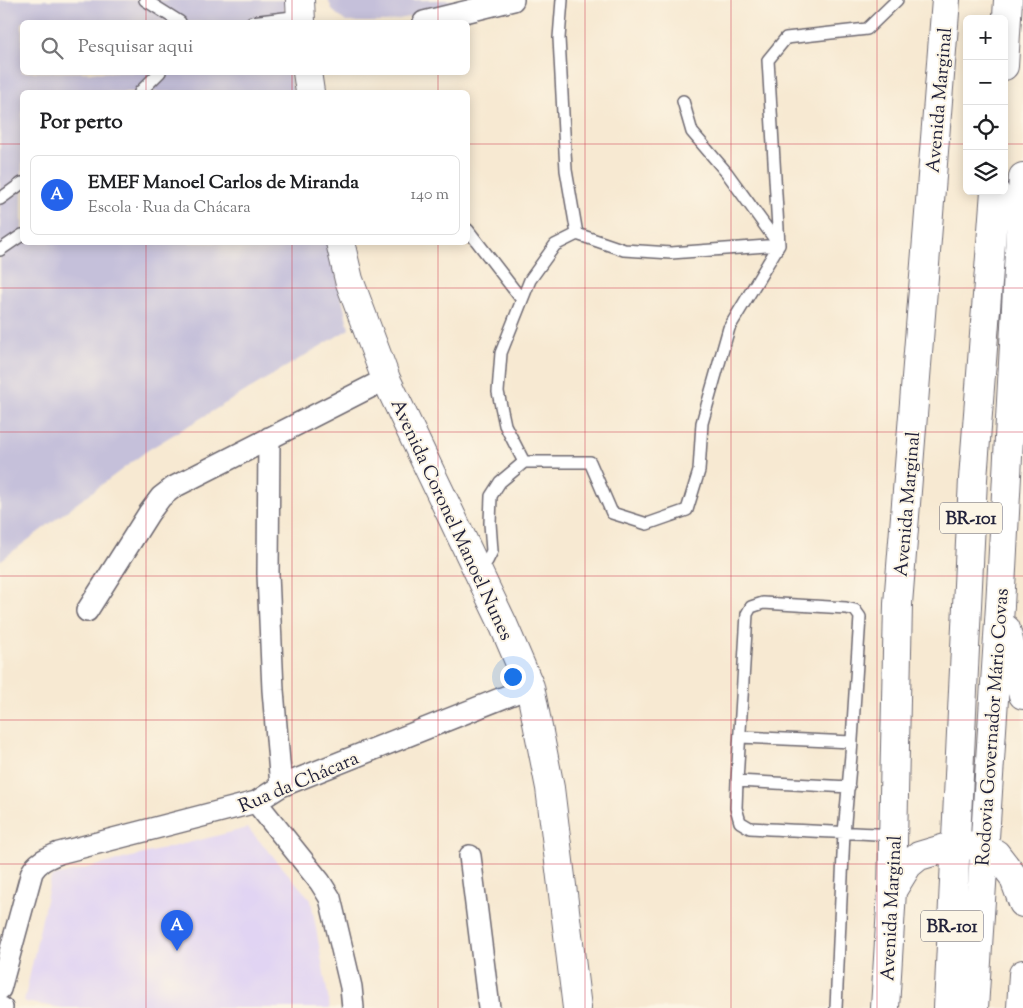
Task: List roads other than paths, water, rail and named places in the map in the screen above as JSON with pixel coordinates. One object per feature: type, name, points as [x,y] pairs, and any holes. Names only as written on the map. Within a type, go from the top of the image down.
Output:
[{"type":"main road","name":"Avenida Marginal","points":[[884,1008],[892,891],[898,604],[946,0]]},
{"type":"main road","points":[[1004,60],[1008,0]]},
{"type":"main road","points":[[307,75],[310,90]]},
{"type":"main road","name":"Rodovia Governador Mário Covas","points":[[974,1008],[1000,606],[1023,177]]},
{"type":"main road","name":"Rodovia Governador Mário Covas","points":[[948,1008],[973,479],[995,195]]},
{"type":"main road","name":"Avenida Coronel Manoel Nunes","points":[[341,245],[349,280],[386,379],[503,624],[530,687],[550,788],[577,1008]]},
{"type":"main road","points":[[1000,606],[1023,695]]},
{"type":"main road","points":[[892,891],[908,865],[919,856],[956,845],[983,846],[996,854],[1013,876],[1023,903]]},
{"type":"main road","points":[[1021,1008],[1023,974]]},
{"type":"street","points":[[432,20],[513,0]]},
{"type":"street","points":[[87,611],[149,512],[161,497],[174,487],[386,379]]},
{"type":"street","points":[[269,438],[268,574],[281,786]]},
{"type":"street","name":"Rua da Chácara","points":[[0,989],[34,868],[38,863],[59,853],[256,802],[281,786],[530,687]]},
{"type":"street","points":[[256,802],[320,882],[330,898],[351,987],[353,1008]]},
{"type":"street","points":[[470,856],[489,1008]]},
{"type":"lane","points":[[145,0],[177,20]]},
{"type":"lane","points":[[562,0],[559,38],[566,170],[577,234]]},
{"type":"lane","points":[[475,567],[487,561],[492,551],[491,496],[500,482],[524,462],[590,462],[612,513],[647,524],[687,510],[699,471],[702,423],[729,328],[779,245],[768,60],[786,38],[867,29],[897,0]]},
{"type":"lane","points":[[263,20],[300,13]]},
{"type":"lane","points":[[142,90],[157,75]]},
{"type":"lane","points":[[683,101],[692,132],[727,173],[779,245]]},
{"type":"lane","points":[[0,199],[20,184]]},
{"type":"lane","points":[[470,233],[522,300]]},
{"type":"lane","points":[[524,462],[505,425],[498,392],[501,353],[530,280],[556,245],[577,234],[624,250],[671,253],[779,245]]},
{"type":"lane","points":[[0,250],[20,236]]},
{"type":"lane","points":[[836,1008],[844,833],[860,618],[855,610],[846,608],[763,603],[751,607],[747,614],[736,808],[740,822],[750,828],[844,833],[893,835]]},
{"type":"lane","points":[[740,737],[852,742]]},
{"type":"lane","points":[[738,781],[848,787]]},
{"type":"place","name":"EMEF Manoel Carlos de Miranda","points":[[177,951]]}]
